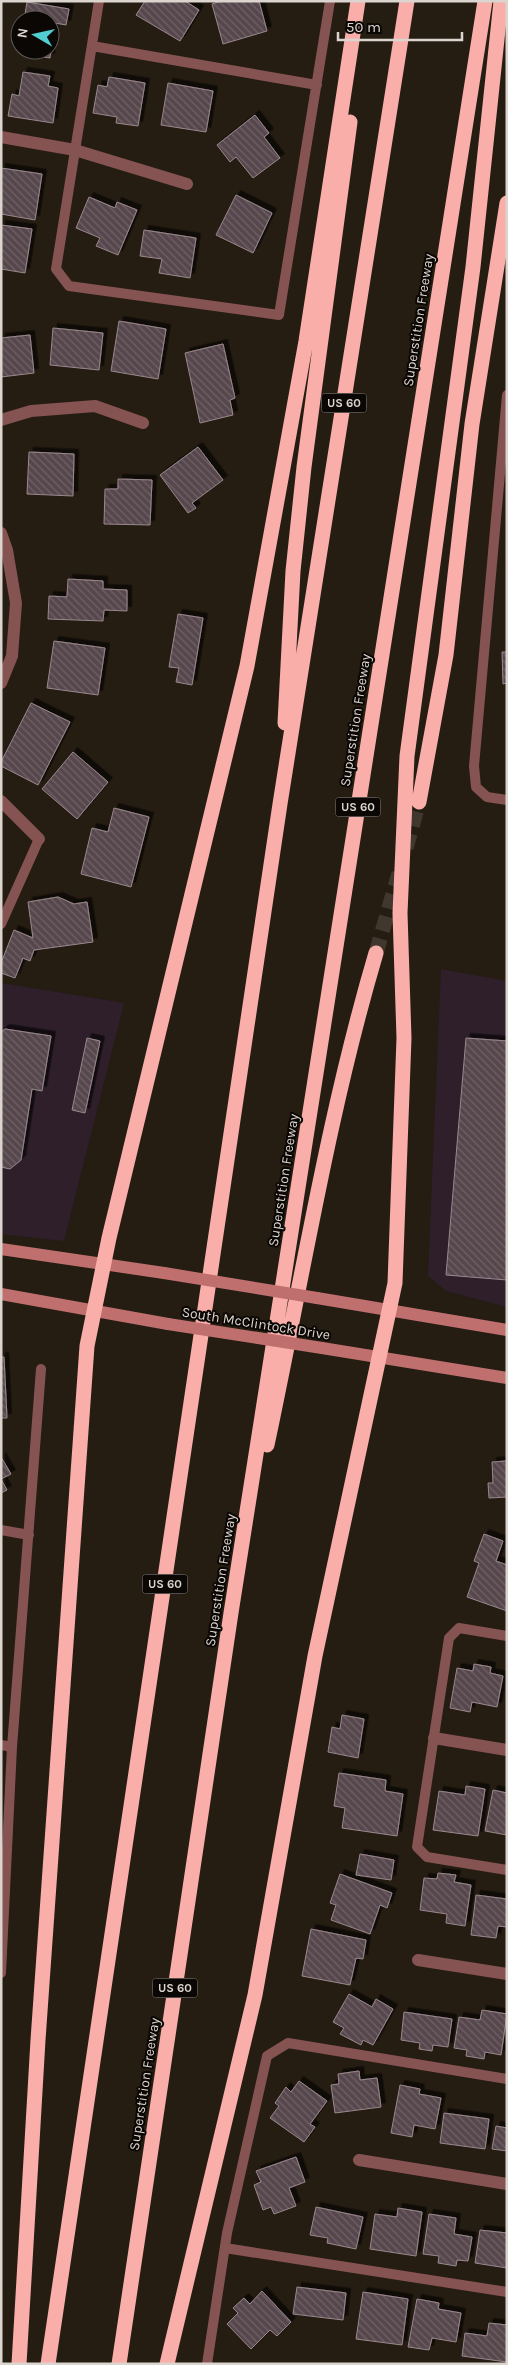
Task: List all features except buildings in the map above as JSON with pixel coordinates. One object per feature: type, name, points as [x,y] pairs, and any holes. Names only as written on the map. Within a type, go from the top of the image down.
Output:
[{"type":"highway","points":[[19,2364],[53,1822],[87,1346],[104,1263],[247,666],[306,341],[358,1]]},
{"type":"highway","points":[[280,804],[293,571],[304,468],[367,1]]},
{"type":"highway","name":"US 60","points":[[48,2364],[280,804],[407,1]]},
{"type":"highway","name":"Superstition Freeway","points":[[119,2364],[231,1613],[485,1]]},
{"type":"highway","points":[[167,2364],[256,1995],[315,1656],[395,1284],[404,1038],[400,913],[407,756],[472,266],[501,1]]},
{"type":"highway","points":[[419,802],[446,655],[472,424],[507,203]]},
{"type":"highway","points":[[231,1613],[281,1380],[305,1250],[339,1090],[376,953]]},
{"type":"main road","points":[[1,1249],[104,1263],[329,1299],[507,1330]]},
{"type":"main road","name":"South McClintock Drive","points":[[1,1294],[153,1321],[507,1378]]},
{"type":"street","points":[[1,137],[75,150],[187,184]]},
{"type":"street","points":[[1,420],[31,411],[95,406],[142,423]]},
{"type":"street","points":[[1,533],[7,550],[16,603],[12,656],[1,683]]},
{"type":"street","points":[[1,802],[39,839]]},
{"type":"street","points":[[434,1738],[507,1750]]},
{"type":"street","points":[[418,1960],[507,1974]]},
{"type":"street","points":[[359,2160],[507,2184]]},
{"type":"lane","points":[[99,1],[56,268],[69,286],[279,315],[330,1]]},
{"type":"lane","points":[[92,46],[317,85]]},
{"type":"lane","points":[[507,395],[474,766],[476,787],[487,796],[507,800]]},
{"type":"lane","points":[[1,924],[39,839]]},
{"type":"lane","points":[[1,1973],[12,1747],[30,1535],[41,1369]]},
{"type":"lane","points":[[1,1530],[30,1535]]},
{"type":"lane","points":[[507,1636],[459,1628],[449,1638],[417,1847],[427,1857],[507,1870]]},
{"type":"lane","points":[[1,1745],[12,1747]]},
{"type":"lane","points":[[207,2364],[225,2248],[268,2056],[288,2043],[507,2079]]},
{"type":"lane","points":[[225,2248],[507,2292]]},
{"type":"shaded area","points":[[441,969],[507,981],[507,1307],[446,1291],[428,1276]]},
{"type":"shaded area","points":[[1,983],[124,1003],[64,1241],[1,1234]]},
{"type":"tunnel","points":[[406,848],[419,802]]},
{"type":"tunnel","points":[[376,953],[399,873]]}]
